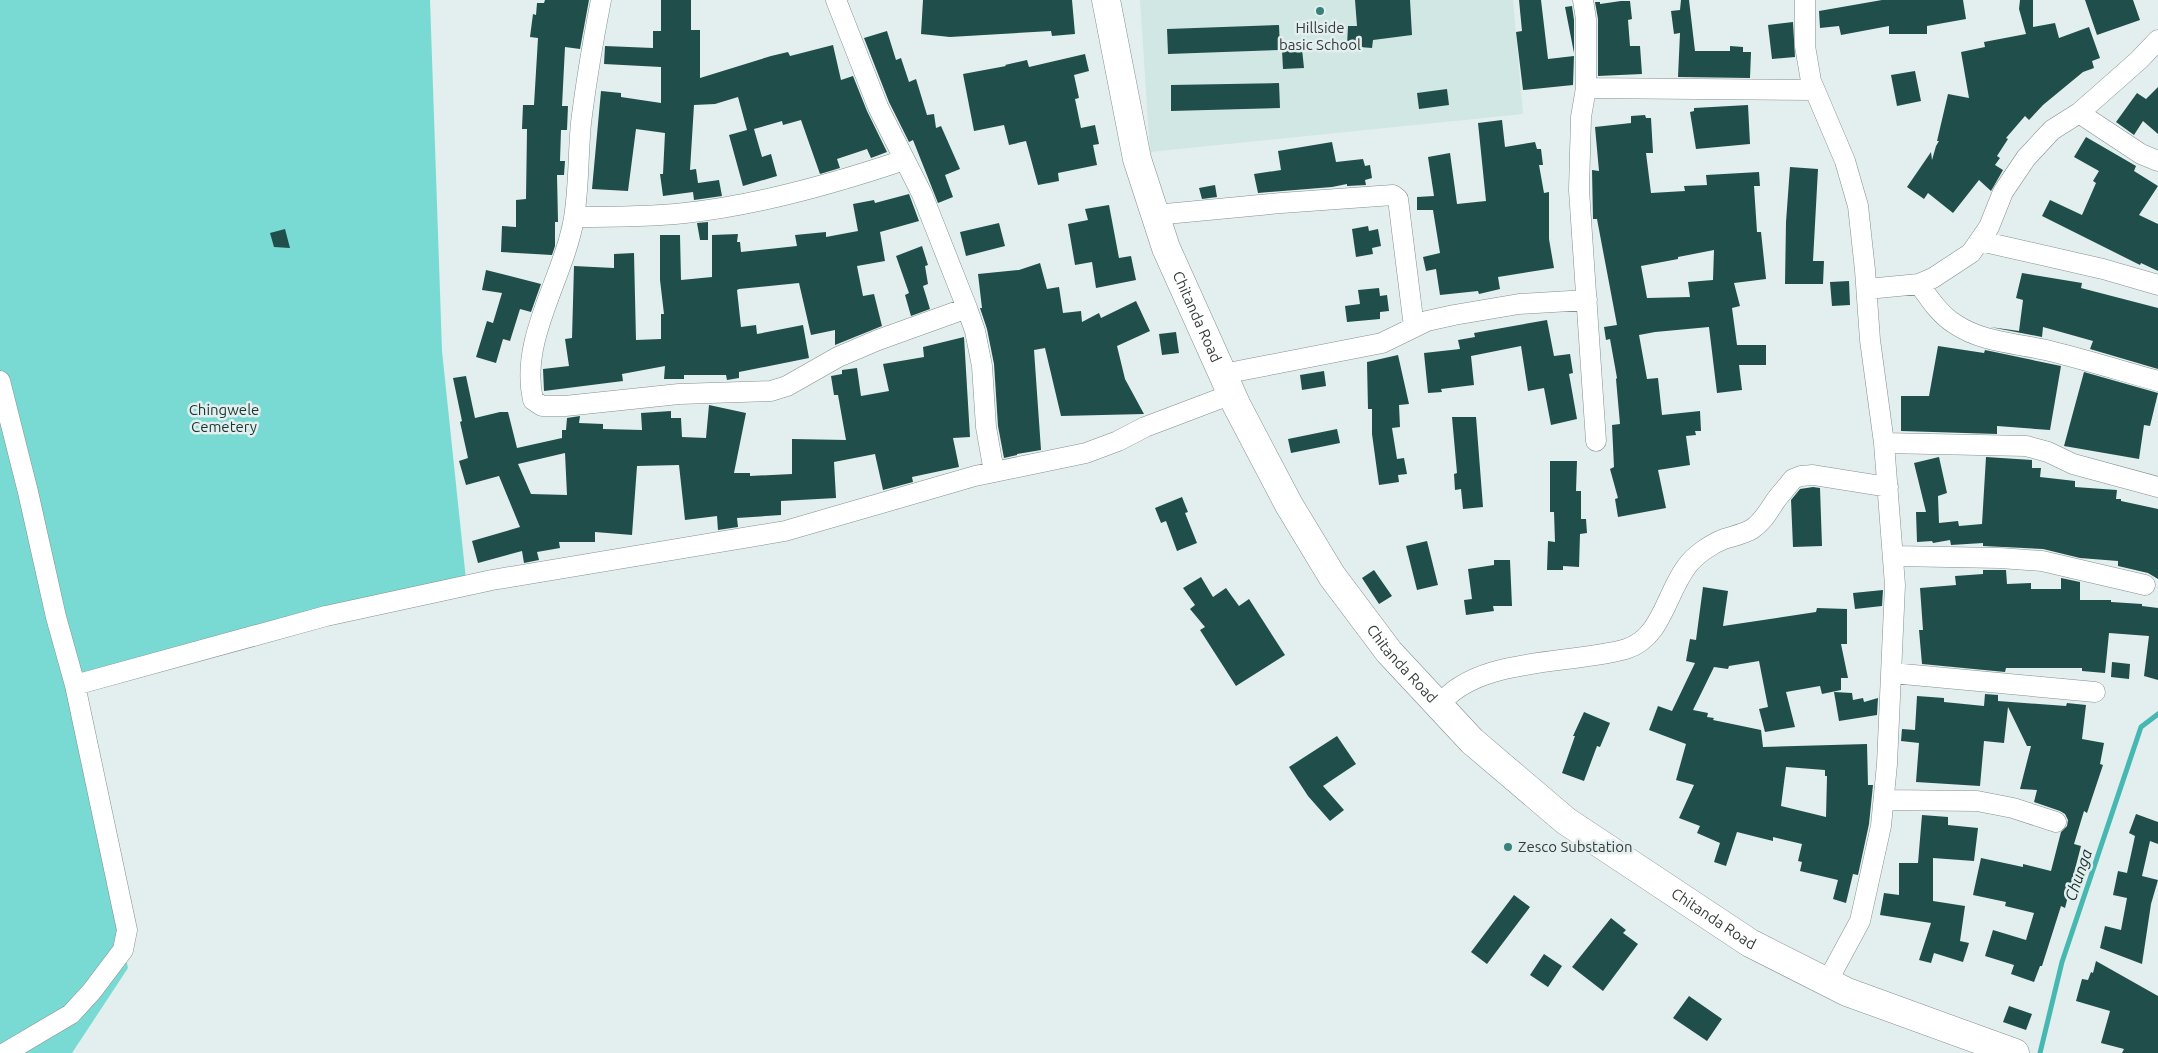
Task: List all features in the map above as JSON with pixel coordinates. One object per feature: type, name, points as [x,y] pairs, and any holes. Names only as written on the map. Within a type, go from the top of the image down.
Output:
[{"type":"street","points":[[601,0],[588,66],[574,217],[568,245],[531,351],[529,377],[533,400],[542,406],[629,401],[679,394],[771,391],[787,386],[838,357],[878,340],[967,308]]},
{"type":"street","points":[[836,0],[878,107],[922,194],[967,308],[975,332],[982,366],[986,427],[994,472]]},
{"type":"street","name":"Chitanda Road","points":[[1106,0],[1137,159],[1166,248],[1221,387],[1237,406],[1289,505],[1332,576],[1388,652],[1472,741],[1566,821],[1750,943],[1847,992],[2015,1053]]},
{"type":"street","points":[[1583,0],[1586,19],[1586,88],[1581,117],[1579,190],[1596,441]]},
{"type":"street","points":[[1805,0],[1805,46],[1811,81],[1845,162],[1858,206],[1870,340],[1884,443],[1896,585],[1884,800],[1874,863],[1860,921],[1827,982]]},
{"type":"street","points":[[1866,289],[1919,284],[1933,278],[1971,253],[1989,226],[2003,192],[2026,158],[2052,130],[2079,113],[2139,60],[2158,40]]},
{"type":"street","points":[[1586,88],[1815,90]]},
{"type":"street","points":[[2079,113],[2142,154],[2158,160]]},
{"type":"street","points":[[574,217],[630,217],[676,214],[736,204],[814,188],[904,160]]},
{"type":"street","points":[[1155,215],[1393,195],[1398,199],[1414,327]]},
{"type":"street","points":[[1980,241],[2103,269],[2158,285]]},
{"type":"street","points":[[1919,284],[1933,304],[1953,324],[1970,333],[1985,338],[2049,351],[2158,381]]},
{"type":"street","points":[[75,685],[326,616],[492,580],[785,531],[975,476],[1086,453],[1118,441],[1221,387],[1382,343],[1427,321],[1519,304],[1587,300]]},
{"type":"street","points":[[0,381],[28,492],[56,617],[75,685],[127,930],[123,950],[92,991],[70,1014],[5,1053]]},
{"type":"street","points":[[1884,443],[2026,446],[2048,452],[2073,464],[2158,487]]},
{"type":"street","points":[[1438,707],[1444,698],[1462,685],[1489,674],[1535,662],[1613,652],[1642,642],[1657,623],[1674,587],[1690,562],[1722,540],[1742,534],[1755,527],[1794,480],[1801,476],[1812,475],[1888,487]]},
{"type":"street","points":[[1894,556],[2000,558],[2042,561],[2145,585]]},
{"type":"street","points":[[1892,673],[2095,692]]},
{"type":"street","points":[[1884,800],[1977,801],[2013,808],[2056,822]]},
{"type":"shaded area","points":[[1140,0],[1513,0],[1523,114],[1150,152]]},
{"type":"green space","name":"Chingwele Cemetery","points":[[0,0],[430,0],[442,351],[467,589],[70,691],[128,968],[72,1053],[0,1053]]},
{"type":"building","points":[[545,0],[589,0],[580,49],[565,47],[562,106],[568,106],[567,130],[561,130],[560,161],[565,161],[564,175],[557,175],[558,222],[555,222],[555,246],[552,255],[501,252],[502,226],[516,227],[516,200],[526,199],[527,129],[522,129],[523,105],[534,105],[538,38],[530,37],[533,14],[536,15],[537,3],[544,3]]},
{"type":"building","points":[[661,0],[691,0],[691,30],[700,30],[700,78],[771,56],[788,52],[790,56],[833,45],[841,80],[853,76],[867,111],[887,152],[871,158],[867,149],[837,159],[840,168],[820,174],[801,120],[783,125],[782,121],[754,129],[762,157],[771,154],[777,176],[743,186],[729,135],[747,130],[738,97],[715,104],[694,105],[690,170],[696,169],[698,183],[719,180],[722,196],[694,200],[693,192],[663,196],[660,174],[663,174],[665,133],[636,129],[628,191],[592,189],[601,91],[621,93],[621,97],[661,103],[661,67],[604,64],[605,46],[653,48],[653,31],[661,31]]},
{"type":"building","points":[[923,0],[1072,0],[1075,34],[1052,36],[1051,31],[950,37],[921,34]]},
{"type":"building","points":[[1355,0],[1410,0],[1412,35],[1373,40],[1372,48],[1347,46],[1348,26],[1357,26]]},
{"type":"building","points":[[1519,0],[1541,0],[1548,59],[1574,56],[1573,85],[1523,90],[1516,32],[1522,31]]},
{"type":"building","points":[[1681,0],[1689,0],[1695,51],[1730,51],[1730,46],[1743,47],[1743,52],[1751,52],[1750,78],[1678,77],[1680,33],[1674,34],[1671,11],[1680,10]]},
{"type":"building","points":[[1882,0],[1963,0],[1966,19],[1927,26],[1927,34],[1889,34],[1889,26],[1841,35],[1839,26],[1820,28],[1819,11]]},
{"type":"building","points":[[2020,0],[2033,0],[2033,27],[2055,23],[2059,38],[2089,27],[2100,58],[2092,61],[2094,68],[2083,72],[2043,105],[2029,120],[2025,116],[2006,138],[2008,139],[1997,156],[2000,158],[1995,165],[2003,170],[1991,191],[1979,180],[1953,213],[1928,193],[1924,199],[1907,187],[1931,152],[1932,160],[1939,141],[1937,141],[1948,94],[1969,98],[1961,52],[1985,47],[1984,42],[2026,34],[2019,9]]},
{"type":"building","points":[[2085,0],[2133,0],[2140,20],[2097,35]]},
{"type":"building","points":[[1630,1],[1632,19],[1628,20],[1630,46],[1640,46],[1642,74],[1598,76],[1598,19],[1595,2],[1600,2],[1600,4]]},
{"type":"building","points":[[1572,6],[1574,20],[1574,53],[1565,7]]},
{"type":"building","points":[[1793,22],[1795,57],[1772,59],[1768,25]]},
{"type":"building","points":[[1279,25],[1280,50],[1168,54],[1167,29]]},
{"type":"building","points":[[887,31],[896,60],[901,58],[909,82],[916,79],[927,115],[934,114],[936,128],[941,126],[960,169],[945,175],[953,197],[938,203],[913,140],[909,142],[889,102],[864,38]]},
{"type":"building","points":[[1302,49],[1304,68],[1283,69],[1282,50]]},
{"type":"building","points":[[1085,54],[1089,71],[1074,75],[1079,98],[1075,99],[1081,128],[1095,125],[1099,144],[1093,145],[1097,165],[1058,173],[1059,181],[1038,185],[1026,141],[1009,145],[1004,125],[974,131],[963,74],[1027,60],[1029,67]]},
{"type":"building","points":[[1915,71],[1921,101],[1897,106],[1891,75]]},
{"type":"building","points":[[1279,83],[1280,108],[1171,111],[1171,85]]},
{"type":"building","points":[[2158,87],[2158,134],[2143,121],[2134,135],[2116,122],[2137,93],[2146,99]]},
{"type":"building","points":[[1447,89],[1449,105],[1419,109],[1417,93]]},
{"type":"building","points":[[1748,105],[1750,144],[1696,149],[1690,112],[1694,111],[1694,108]]},
{"type":"building","points":[[1645,115],[1646,118],[1651,118],[1653,153],[1646,153],[1651,193],[1685,191],[1684,186],[1707,185],[1706,175],[1759,172],[1760,186],[1754,186],[1757,232],[1761,232],[1766,279],[1734,283],[1740,306],[1732,308],[1737,345],[1766,345],[1766,365],[1739,365],[1742,390],[1717,393],[1709,327],[1639,335],[1647,379],[1658,378],[1662,415],[1700,411],[1701,431],[1695,431],[1696,435],[1686,436],[1690,465],[1658,470],[1666,508],[1618,517],[1615,499],[1618,498],[1610,469],[1614,467],[1612,425],[1620,424],[1617,378],[1610,339],[1606,340],[1604,327],[1617,325],[1597,219],[1593,219],[1592,170],[1599,171],[1595,127],[1631,123],[1631,116]],"holes":[[[1714,250],[1713,280],[1688,282],[1690,297],[1647,298],[1641,266]]]},
{"type":"building","points":[[1502,120],[1505,147],[1535,142],[1537,149],[1541,149],[1543,165],[1539,165],[1544,193],[1549,192],[1549,239],[1554,268],[1498,277],[1500,289],[1479,294],[1478,291],[1440,295],[1436,269],[1426,271],[1423,257],[1440,253],[1433,210],[1417,210],[1417,197],[1434,196],[1428,157],[1450,153],[1457,204],[1486,201],[1478,123]]},
{"type":"building","points":[[2086,137],[2136,166],[2134,171],[2158,186],[2139,215],[2158,224],[2158,271],[2141,263],[2140,265],[2042,216],[2050,200],[2082,215],[2096,183],[2093,181],[2099,171],[2074,157]]},
{"type":"building","points":[[1332,142],[1336,162],[1363,159],[1365,166],[1370,165],[1372,178],[1365,180],[1366,185],[1347,186],[1347,184],[1258,193],[1254,174],[1281,170],[1278,151]]},
{"type":"building","points":[[1790,167],[1818,169],[1813,261],[1824,261],[1823,284],[1785,284],[1786,222]]},
{"type":"building","points":[[1215,185],[1217,197],[1202,199],[1199,188]]},
{"type":"building","points":[[909,194],[919,221],[880,232],[885,261],[857,266],[863,296],[874,294],[882,326],[835,345],[835,330],[811,335],[799,283],[739,289],[737,290],[741,327],[756,325],[757,334],[803,325],[809,358],[739,372],[739,378],[727,380],[726,375],[684,375],[684,379],[664,379],[665,366],[622,374],[623,381],[544,391],[543,369],[569,366],[565,339],[572,338],[574,266],[614,268],[614,254],[634,253],[636,340],[661,339],[661,314],[664,314],[660,280],[660,235],[680,235],[681,280],[712,277],[712,235],[738,234],[737,242],[740,242],[741,252],[797,246],[795,235],[826,232],[826,237],[858,231],[853,204],[874,200],[875,203]]},
{"type":"building","points":[[1109,205],[1119,258],[1131,256],[1136,280],[1096,288],[1092,262],[1075,265],[1068,224],[1088,220],[1085,209]]},
{"type":"building","points":[[708,222],[708,240],[700,240],[697,223]]},
{"type":"building","points":[[999,223],[1005,246],[966,256],[960,232]]},
{"type":"building","points":[[1368,226],[1369,231],[1378,229],[1381,246],[1372,248],[1373,254],[1356,257],[1352,229]]},
{"type":"building","points":[[285,229],[290,248],[274,247],[270,233]]},
{"type":"building","points":[[922,246],[928,265],[925,266],[928,284],[923,286],[930,309],[911,316],[905,295],[909,293],[896,256]]},
{"type":"building","points":[[1040,263],[1047,289],[1059,287],[1063,313],[1081,311],[1082,322],[1099,313],[1101,318],[1136,301],[1150,331],[1117,346],[1125,379],[1144,414],[1061,416],[1045,348],[1034,350],[1041,450],[1004,458],[998,426],[994,364],[987,329],[980,308],[982,308],[978,274],[1019,270]]},
{"type":"building","points":[[486,270],[541,284],[531,312],[520,309],[510,341],[503,339],[496,363],[476,357],[487,321],[493,323],[502,293],[482,290]]},
{"type":"building","points":[[2022,273],[2082,283],[2081,288],[2158,308],[2158,369],[2090,349],[2093,341],[2043,327],[2042,337],[1990,327],[2019,331],[2023,300],[2016,298]]},
{"type":"building","points":[[1849,281],[1850,305],[1832,306],[1830,282]]},
{"type":"building","points":[[1379,288],[1380,296],[1387,295],[1389,311],[1380,312],[1380,319],[1347,322],[1345,306],[1360,304],[1358,290]]},
{"type":"building","points":[[1547,320],[1554,356],[1570,354],[1573,373],[1569,374],[1577,419],[1551,425],[1544,388],[1528,391],[1521,346],[1471,356],[1474,385],[1441,389],[1442,392],[1428,393],[1424,353],[1460,349],[1458,340],[1475,337],[1474,333]]},
{"type":"building","points":[[1176,332],[1179,353],[1162,355],[1159,334]]},
{"type":"building","points":[[964,337],[970,437],[953,438],[959,467],[912,477],[913,482],[883,490],[875,454],[834,462],[836,498],[781,501],[781,515],[737,518],[738,527],[718,530],[717,516],[685,520],[679,465],[637,466],[632,535],[595,532],[595,542],[559,542],[560,548],[537,552],[539,560],[524,563],[522,551],[478,563],[472,541],[520,527],[499,476],[466,485],[459,461],[468,458],[453,378],[466,376],[475,418],[508,412],[517,448],[562,438],[562,430],[566,430],[567,418],[580,416],[579,423],[603,424],[603,429],[642,430],[641,413],[671,411],[671,418],[681,418],[682,437],[706,438],[709,405],[746,413],[734,473],[750,473],[750,476],[792,474],[792,439],[846,440],[838,395],[834,395],[831,376],[842,374],[842,370],[857,368],[861,396],[889,391],[883,364],[924,357],[923,347]],"holes":[[[565,453],[567,495],[531,494],[518,464]]]},
{"type":"building","points":[[1938,346],[1984,353],[1985,350],[2061,366],[2050,430],[1997,426],[1997,434],[1901,431],[1901,396],[1929,396]]},
{"type":"building","points":[[1398,355],[1409,404],[1399,405],[1400,427],[1392,428],[1397,459],[1404,458],[1407,474],[1398,475],[1399,482],[1379,485],[1372,434],[1372,409],[1368,409],[1367,362]]},
{"type":"building","points":[[1324,371],[1326,386],[1302,390],[1300,375]]},
{"type":"building","points":[[2084,372],[2158,393],[2150,426],[2144,425],[2139,459],[2064,446]]},
{"type":"building","points":[[1452,417],[1476,417],[1483,507],[1463,509],[1461,489],[1455,490],[1454,474],[1457,473]]},
{"type":"building","points":[[1337,429],[1340,443],[1291,453],[1288,439]]},
{"type":"building","points":[[1939,457],[1947,493],[1938,496],[1939,523],[1958,521],[1959,526],[1982,524],[1986,457],[2032,460],[2032,468],[2041,468],[2040,477],[2075,481],[2075,487],[2117,490],[2116,499],[2158,509],[2158,579],[2148,573],[2118,566],[2118,561],[2080,558],[2043,549],[1983,546],[1983,543],[1951,545],[1950,540],[1933,543],[1932,541],[1917,542],[1916,512],[1926,512],[1914,463]]},
{"type":"building","points":[[1550,461],[1577,461],[1576,491],[1581,491],[1581,519],[1586,519],[1587,533],[1580,534],[1579,567],[1563,566],[1563,570],[1547,570],[1548,541],[1555,542],[1554,512],[1550,512]]},
{"type":"building","points":[[1820,488],[1822,546],[1793,547],[1791,500],[1800,489]]},
{"type":"building","points":[[1182,497],[1188,512],[1185,513],[1197,543],[1177,551],[1166,521],[1161,523],[1155,508]]},
{"type":"building","points":[[1427,541],[1438,585],[1417,590],[1406,546]]},
{"type":"building","points":[[1494,560],[1510,560],[1512,606],[1493,606],[1494,611],[1466,615],[1464,600],[1472,599],[1468,569],[1494,565]]},
{"type":"building","points":[[1374,570],[1392,596],[1379,604],[1362,578]]},
{"type":"building","points":[[1983,570],[2006,570],[2007,584],[2031,583],[2031,589],[2061,589],[2061,578],[2080,582],[2080,600],[2111,600],[2111,602],[2142,604],[2142,606],[2158,608],[2158,680],[2144,676],[2149,636],[2109,633],[2105,673],[2082,671],[2082,668],[2006,668],[2005,672],[1922,664],[1919,630],[1923,630],[1920,588],[1956,585],[1955,576],[1983,574]]},
{"type":"building","points":[[1201,577],[1213,597],[1226,588],[1239,606],[1249,599],[1285,655],[1236,686],[1200,630],[1205,627],[1190,609],[1195,605],[1183,588]]},
{"type":"building","points":[[1703,587],[1728,591],[1723,626],[1816,612],[1817,608],[1847,609],[1847,644],[1841,644],[1848,678],[1841,678],[1841,690],[1822,694],[1820,686],[1786,692],[1795,727],[1765,732],[1759,709],[1768,707],[1759,661],[1729,666],[1728,669],[1714,667],[1693,710],[1708,713],[1707,717],[1714,718],[1713,720],[1761,730],[1763,747],[1867,744],[1868,785],[1873,785],[1869,824],[1858,875],[1853,874],[1846,903],[1833,899],[1838,880],[1800,871],[1802,862],[1798,861],[1802,844],[1773,837],[1773,841],[1737,832],[1726,866],[1714,862],[1720,843],[1697,833],[1700,826],[1679,818],[1694,785],[1676,780],[1686,744],[1649,730],[1658,706],[1672,711],[1695,663],[1686,661],[1690,639],[1696,640]],"holes":[[[1786,767],[1825,770],[1825,776],[1827,776],[1826,817],[1781,806]]]},
{"type":"building","points":[[1883,590],[1882,606],[1855,609],[1853,593]]},
{"type":"building","points":[[2112,662],[2130,664],[2129,679],[2111,677]]},
{"type":"building","points":[[1834,692],[1852,693],[1853,700],[1863,698],[1864,702],[1878,698],[1877,715],[1839,721]]},
{"type":"building","points":[[1985,694],[1998,695],[1998,701],[2066,706],[2067,703],[2086,705],[2082,739],[2104,743],[2100,764],[2103,765],[2087,813],[2084,811],[2074,844],[2081,846],[2065,908],[2061,906],[2042,966],[2040,966],[2034,982],[2011,974],[2014,965],[1985,956],[1993,930],[2026,940],[2034,913],[2005,906],[2006,902],[1973,895],[1981,858],[2023,867],[2023,864],[2051,871],[2061,832],[2067,826],[2068,820],[2065,814],[2060,811],[2034,802],[2037,790],[2020,789],[2031,746],[2027,746],[2008,707],[2004,743],[1984,741],[1980,786],[1916,782],[1919,743],[1901,741],[1902,729],[1915,730],[1917,696],[1944,698],[1944,702],[1984,706]]},
{"type":"building","points":[[1584,712],[1610,723],[1600,747],[1597,746],[1584,781],[1562,773],[1575,736],[1573,736]]},
{"type":"building","points":[[1337,736],[1356,764],[1323,786],[1344,810],[1330,821],[1308,796],[1289,767]]},
{"type":"building","points":[[2136,814],[2158,822],[2158,844],[2150,841],[2142,876],[2158,880],[2151,904],[2142,964],[2100,948],[2105,926],[2121,930],[2127,898],[2113,895],[2118,871],[2127,873],[2135,836],[2129,833]]},
{"type":"building","points":[[1922,815],[1948,817],[1948,825],[1978,828],[1974,861],[1933,858],[1933,901],[1965,906],[1960,941],[1969,943],[1963,962],[1934,953],[1931,963],[1919,960],[1931,923],[1880,915],[1884,893],[1899,895],[1899,863],[1918,863]]},
{"type":"building","points":[[1514,895],[1530,907],[1487,964],[1471,952]]},
{"type":"building","points":[[1611,918],[1626,930],[1623,933],[1638,944],[1603,991],[1572,967]]},
{"type":"building","points":[[1544,954],[1562,966],[1548,987],[1530,975]]},
{"type":"building","points":[[2096,961],[2158,996],[2158,1053],[2122,1053],[2124,1049],[2101,1043],[2110,1011],[2076,1001],[2082,979],[2088,980],[2091,972],[2093,973]]},
{"type":"building","points":[[1689,996],[1722,1019],[1707,1041],[1673,1018]]},
{"type":"building","points":[[2009,1006],[2032,1014],[2026,1030],[2003,1022]]},
{"type":"waterway","name":"Chunga","points":[[2040,1053],[2062,962],[2141,727],[2158,714]]},
{"type":"place","name":"Hillside basic School","points":[[1320,11]]},
{"type":"place","name":"Zesco Substation","points":[[1508,847]]}]
